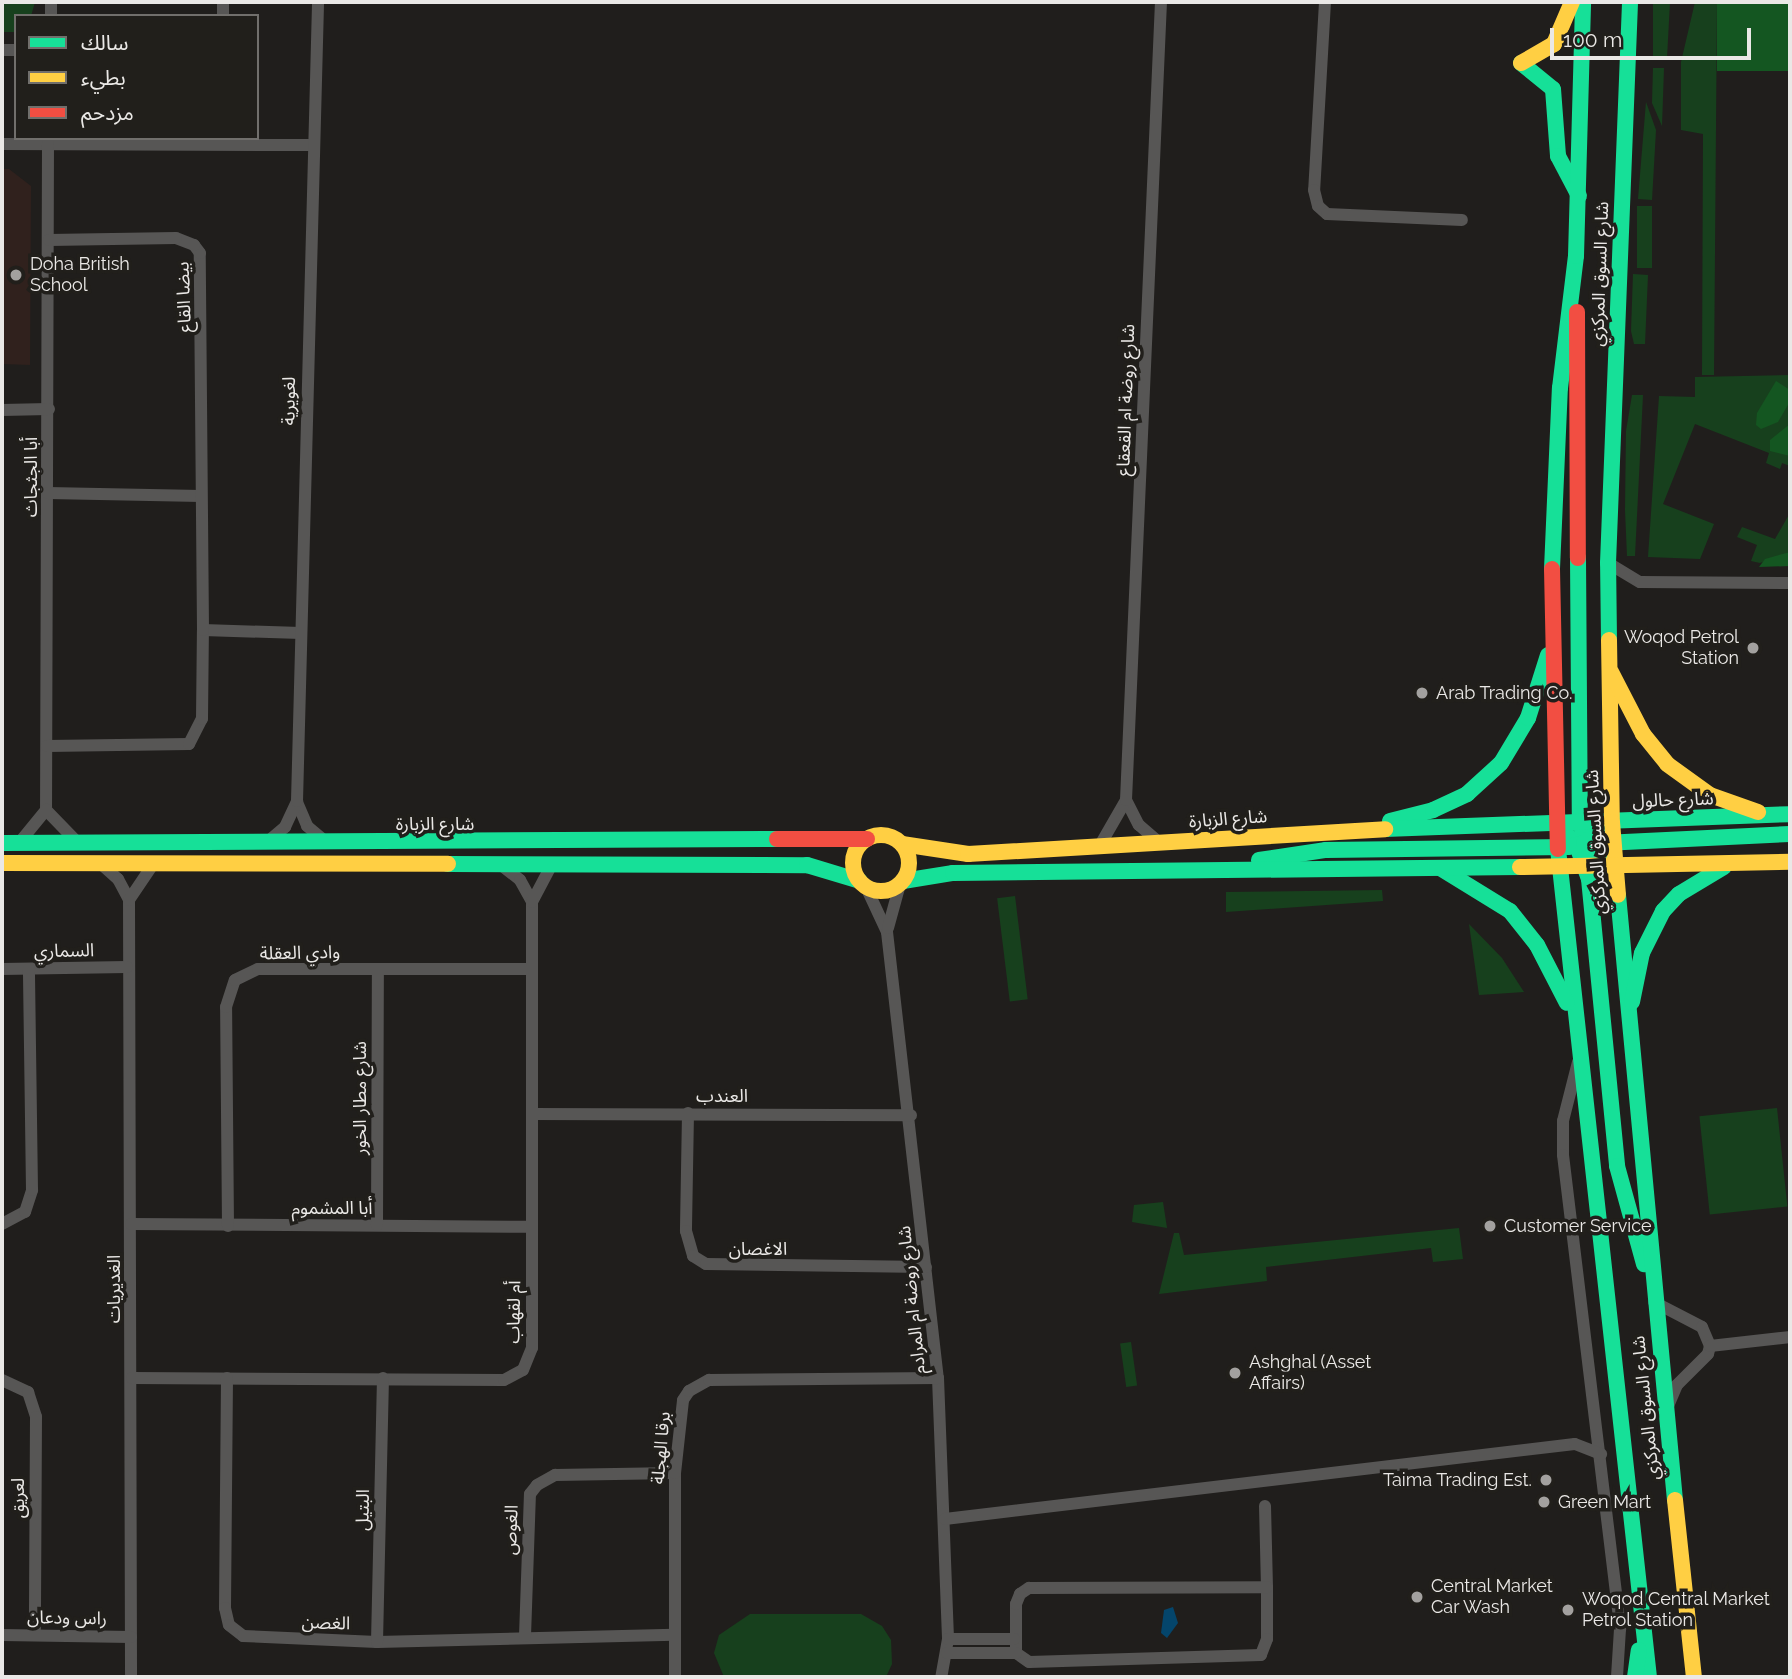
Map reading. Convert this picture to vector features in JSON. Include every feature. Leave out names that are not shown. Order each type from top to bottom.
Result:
[{"type":"main road","points":[[1572,2],[1554,44],[1521,64],[1553,89],[1558,156],[1579,196]]},
{"type":"main road","name":"شارع السوق المركزي","points":[[1584,2],[1576,256],[1558,412],[1552,642],[1557,823],[1572,1013],[1649,1677]]},
{"type":"main road","name":"شارع السوق المركزي","points":[[1629,6],[1608,564],[1612,822],[1653,1296],[1694,1677]]},
{"type":"main road","points":[[1576,256],[1580,822],[1617,1166],[1629,1220],[1653,1296]]},
{"type":"main road","points":[[1350,830],[1433,810],[1483,782],[1516,742],[1552,642]]},
{"type":"main road","points":[[1609,668],[1630,713],[1667,764],[1710,795],[1770,815]]},
{"type":"main road","name":"شارع حالول","points":[[1557,823],[1790,814]]},
{"type":"main road","points":[[1559,867],[1612,822]]},
{"type":"main road","points":[[1557,823],[1582,847],[1615,868]]},
{"type":"main road","name":"شارع الزبارة","points":[[902,844],[944,853],[1099,847],[1350,830],[1557,823]]},
{"type":"main road","points":[[1226,868],[1326,850],[1559,848],[1613,842],[1790,834]]},
{"type":"main road","points":[[863,884],[854,858],[867,839],[882,835],[902,844],[909,858],[901,882]]},
{"type":"main road","name":"شارع الزبارة","points":[[2,843],[867,839]]},
{"type":"main road","points":[[2,863],[807,865],[884,891],[901,882],[932,874],[1434,866],[1615,868],[1790,862]]},
{"type":"main road","points":[[1629,1023],[1642,953],[1663,911],[1698,881],[1733,863]]},
{"type":"main road","points":[[1434,866],[1479,888],[1510,911],[1537,945],[1572,1013]]},
{"type":"main road","points":[[1635,1677],[1642,1616]]},
{"type":"street","name":"لغويرية","points":[[318,2],[312,145],[297,801],[307,826],[328,843]]},
{"type":"street","name":"شارع روضة ام القعقاع","points":[[1099,847],[1126,800],[1161,2]]},
{"type":"street","points":[[1325,2],[1314,190],[1318,206],[1327,214],[1462,220]]},
{"type":"street","points":[[2,144],[312,145]]},
{"type":"street","name":"أبا الجثجاث","points":[[46,810],[48,144]]},
{"type":"street","name":"بيضا القاع","points":[[47,746],[189,744],[202,719],[203,630],[200,253],[187,240],[176,239],[49,240]]},
{"type":"street","points":[[2,410],[49,409]]},
{"type":"street","points":[[48,493],[201,496]]},
{"type":"street","points":[[1608,564],[1640,582],[1790,583]]},
{"type":"street","points":[[203,630],[301,632]]},
{"type":"street","points":[[1126,800],[1139,825],[1160,843]]},
{"type":"street","name":"لغويرية","points":[[266,843],[285,827],[297,801]]},
{"type":"street","points":[[19,843],[46,810],[78,844]]},
{"type":"street","points":[[100,863],[118,879],[129,900],[154,863]]},
{"type":"street","points":[[501,865],[520,880],[532,902]]},
{"type":"street","name":"أم لقهاب","points":[[132,1378],[504,1380],[523,1370],[532,1348],[532,902],[551,866]]},
{"type":"street","name":"شارع روضة ام المرادم","points":[[887,932],[901,882]]},
{"type":"street","name":"شارع روضة ام المرادم","points":[[863,884],[887,932],[911,1115],[938,1378],[945,1519],[946,1662]]},
{"type":"street","name":"الغديريات","points":[[129,900],[127,967],[132,1378],[131,1677]]},
{"type":"street","name":"السماري","points":[[2,969],[127,967]]},
{"type":"street","points":[[2,1224],[25,1212],[32,1190],[29,969]]},
{"type":"street","name":"وادي العقلة","points":[[228,1226],[226,1007],[235,980],[258,969],[532,969]]},
{"type":"street","name":"شارع مطار الخور","points":[[377,1225],[378,970]]},
{"type":"street","name":"شارع السوق المركزي","points":[[1578,1062],[1563,1121],[1563,1155],[1598,1424],[1620,1629],[1616,1677]]},
{"type":"street","name":"الاغصان","points":[[688,1113],[686,1231],[693,1256],[699,1260],[720,1266],[926,1267]]},
{"type":"street","name":"العندب","points":[[532,1114],[911,1115]]},
{"type":"street","name":"أبا المشموم","points":[[131,1224],[532,1227]]},
{"type":"street","points":[[1653,1296],[1702,1327],[1710,1346],[1708,1354],[1677,1385],[1666,1411]]},
{"type":"street","points":[[1710,1346],[1790,1337]]},
{"type":"street","name":"الغصن","points":[[227,1378],[225,1608],[229,1625],[251,1638],[377,1642],[525,1636],[674,1635]]},
{"type":"street","name":"البتيل","points":[[377,1642],[383,1378]]},
{"type":"street","name":"برقا الهجلة","points":[[675,1677],[675,1473],[683,1400],[696,1384],[938,1378]]},
{"type":"street","name":"لعريق","points":[[2,1380],[28,1392],[36,1417],[35,1635]]},
{"type":"street","points":[[1575,1444],[1598,1424]]},
{"type":"street","points":[[945,1519],[1575,1444],[1601,1454]]},
{"type":"street","name":"الغوص","points":[[525,1636],[530,1494],[537,1485],[555,1475],[675,1473]]},
{"type":"street","points":[[946,1662],[1016,1653],[1028,1661],[1254,1658],[1267,1640],[1265,1506]]},
{"type":"street","points":[[1016,1653],[1014,1639],[1017,1598],[1029,1588],[1267,1587]]},
{"type":"street","name":"راس ودعان","points":[[2,1635],[131,1637]]},
{"type":"street","points":[[946,1662],[1014,1639]]},
{"type":"shaded area","name":"Doha British School","points":[[2,169],[9,169],[31,186],[30,365],[2,364]]},
{"type":"green space","points":[[2,2],[35,2],[32,14],[14,14],[14,32],[2,32]]},
{"type":"green space","points":[[1653,2],[1670,2],[1667,58],[1653,57]]},
{"type":"green space","points":[[1695,2],[1717,2],[1714,375],[1702,375],[1703,134],[1681,130],[1681,62]]},
{"type":"green space","points":[[1717,2],[1790,2],[1790,71],[1717,71]]},
{"type":"green space","points":[[1653,68],[1664,68],[1662,126],[1652,103]]},
{"type":"green space","points":[[1646,102],[1656,130],[1652,200],[1638,199]]},
{"type":"green space","points":[[1637,206],[1652,206],[1652,268],[1637,268]]},
{"type":"green space","points":[[1633,274],[1648,275],[1645,344],[1634,344],[1631,331]]},
{"type":"green space","points":[[1790,375],[1790,466],[1782,463],[1780,469],[1766,463],[1769,453],[1695,424],[1663,504],[1714,524],[1700,559],[1648,557],[1659,396],[1695,397],[1695,377]]},
{"type":"green space","points":[[1776,381],[1790,390],[1789,403],[1778,422],[1761,429],[1756,425],[1757,413]]},
{"type":"green space","points":[[1632,395],[1643,395],[1635,556],[1627,556],[1626,431]]},
{"type":"green space","points":[[1790,424],[1790,456],[1770,451],[1770,440]]},
{"type":"green space","points":[[1790,513],[1790,552],[1760,563],[1751,561],[1757,545],[1737,537],[1742,527],[1775,539]]},
{"type":"green space","points":[[1790,552],[1790,566],[1759,567],[1765,559]]},
{"type":"green space","points":[[1382,890],[1383,901],[1226,912],[1226,892]]},
{"type":"green space","points":[[1015,896],[1028,999],[1010,1001],[997,898]]},
{"type":"green space","points":[[1469,924],[1502,958],[1524,992],[1479,995]]},
{"type":"green space","points":[[1777,1108],[1787,1206],[1710,1215],[1699,1116]]},
{"type":"green space","points":[[1163,1202],[1167,1228],[1132,1222],[1134,1205]]},
{"type":"green space","points":[[1459,1228],[1463,1259],[1433,1262],[1431,1248],[1266,1267],[1267,1281],[1159,1294],[1174,1233],[1179,1233],[1184,1255]]},
{"type":"green space","points":[[1131,1342],[1137,1386],[1126,1387],[1120,1344]]},
{"type":"green space","points":[[750,1614],[861,1614],[882,1626],[891,1640],[892,1664],[886,1677],[724,1677],[714,1653],[719,1635]]},
{"type":"water","points":[[1173,1607],[1178,1623],[1167,1638],[1161,1633],[1164,1610]]},
{"type":"traffic: fast","points":[[1552,569],[1560,388],[1576,256],[1583,2]]},
{"type":"traffic: fast","points":[[1609,640],[1608,563],[1630,2]]},
{"type":"traffic: fast","points":[[1521,63],[1553,89],[1558,156],[1579,196]]},
{"type":"traffic: fast","points":[[1578,558],[1580,822],[1587,848],[1615,868]]},
{"type":"traffic: fast","points":[[1390,821],[1433,810],[1467,794],[1501,763],[1528,718],[1548,655]]},
{"type":"traffic: fast","points":[[1385,829],[1790,814]]},
{"type":"traffic: fast","points":[[1259,860],[1326,850],[1568,847],[1584,843],[1612,822]]},
{"type":"traffic: fast","points":[[1557,823],[1577,846],[1589,879],[1617,1166],[1644,1264]]},
{"type":"traffic: fast","points":[[1604,843],[1790,834]]},
{"type":"traffic: fast","points":[[2,843],[777,839]]},
{"type":"traffic: fast","points":[[1558,849],[1649,1677]]},
{"type":"traffic: fast","points":[[448,864],[807,865],[860,881]]},
{"type":"traffic: fast","points":[[903,881],[953,873],[1520,867]]},
{"type":"traffic: fast","points":[[1632,1002],[1642,953],[1663,911],[1679,894],[1724,867]]},
{"type":"traffic: fast","points":[[1440,868],[1510,911],[1537,945],[1567,1003]]},
{"type":"traffic: fast","points":[[1618,895],[1675,1500]]},
{"type":"traffic: fast","points":[[1635,1677],[1639,1650]]},
{"type":"traffic: slow","points":[[1521,63],[1554,44],[1572,2]]},
{"type":"traffic: slow","points":[[1609,640],[1612,822],[1618,895]]},
{"type":"traffic: slow","points":[[1611,672],[1643,734],[1667,764],[1710,795],[1758,812]]},
{"type":"traffic: slow","points":[[902,844],[968,854],[1385,829]]},
{"type":"traffic: slow","points":[[881,835],[901,843],[909,863],[901,883],[881,891],[861,883],[853,863],[861,843],[881,835]]},
{"type":"traffic: slow","points":[[1520,867],[1790,862]]},
{"type":"traffic: slow","points":[[2,863],[448,864]]},
{"type":"traffic: slow","points":[[1675,1500],[1694,1677]]},
{"type":"traffic: jam","points":[[1577,312],[1578,558]]},
{"type":"traffic: jam","points":[[1552,569],[1558,849]]},
{"type":"traffic: jam","points":[[777,839],[867,839]]},
{"type":"place","name":"Doha British School","points":[[16,275]]},
{"type":"place","name":"Woqod Petrol Station","points":[[1753,648]]},
{"type":"place","name":"Arab Trading Co.","points":[[1422,693]]},
{"type":"place","name":"Customer Service","points":[[1490,1226]]},
{"type":"place","name":"Ashghal (Asset Affairs)","points":[[1235,1373]]},
{"type":"place","name":"Taima Trading Est.","points":[[1546,1480]]},
{"type":"place","name":"Green Mart","points":[[1544,1502]]},
{"type":"place","name":"Central Market Car Wash","points":[[1417,1597]]},
{"type":"place","name":"Woqod Central Market Petrol Station","points":[[1568,1610]]}]
